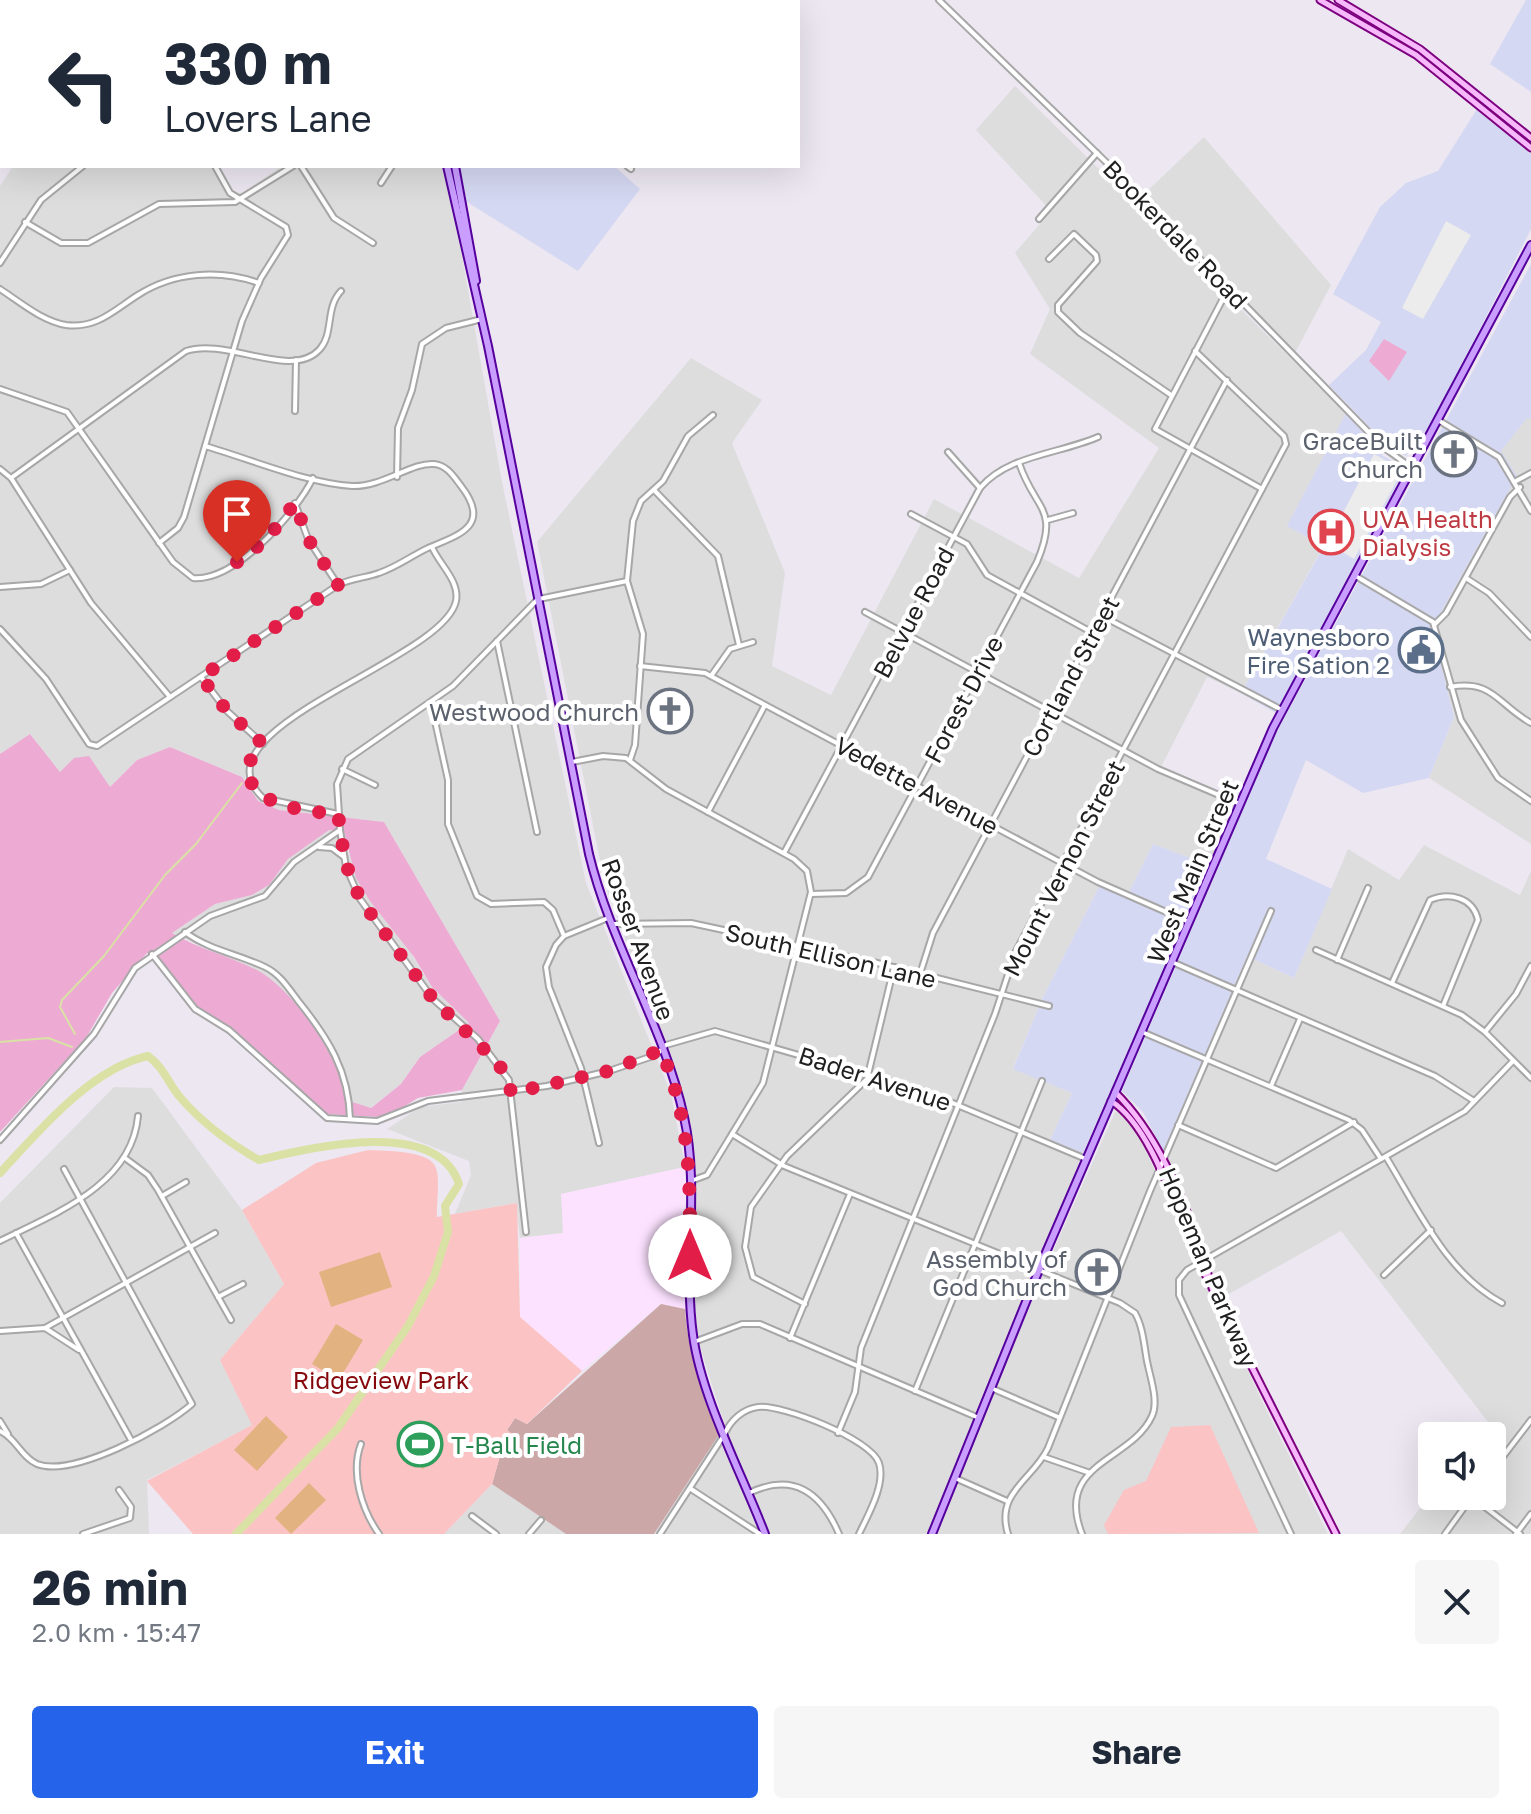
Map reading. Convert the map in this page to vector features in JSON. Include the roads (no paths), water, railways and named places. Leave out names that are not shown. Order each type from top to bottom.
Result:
[{"type":"main road","points":[[1320,0],[1416,55],[1531,148]]},
{"type":"main road","points":[[1338,0],[1420,49],[1531,138]]},
{"type":"main road","name":"Rosser Avenue","points":[[447,168],[482,319],[589,854],[609,922],[661,1050],[685,1122],[694,1342],[763,1534]]},
{"type":"main road","name":"Rosser Avenue","points":[[455,168],[478,301]]},
{"type":"main road","name":"West Main Street","points":[[932,1534],[1086,1159],[1282,710],[1531,245]]},
{"type":"main road","name":"Hopeman Parkway","points":[[1115,1092],[1143,1122],[1163,1161],[1212,1288],[1336,1534]]},
{"type":"main road","points":[[1111,1101],[1138,1128],[1202,1262]]},
{"type":"street","name":"Bookerdale Road","points":[[939,0],[1097,153],[1386,450],[1412,468]]},
{"type":"street","points":[[1039,219],[1097,153]]},
{"type":"street","points":[[0,263],[46,194],[80,168]]},
{"type":"street","points":[[159,543],[182,522],[233,349],[259,283],[288,235],[286,227],[230,193],[216,168]]},
{"type":"street","points":[[25,222],[55,241],[81,245],[102,237],[159,204],[182,201],[220,205],[242,199],[290,168]]},
{"type":"street","points":[[302,168],[334,218],[373,243]]},
{"type":"street","points":[[381,183],[391,168]]},
{"type":"street","points":[[1049,259],[1074,234],[1096,255],[1097,261],[1058,305],[1058,312],[1080,333],[1171,395]]},
{"type":"street","points":[[0,289],[51,320],[80,325],[107,317],[145,290],[181,278],[224,275],[259,283]]},
{"type":"street","points":[[1228,289],[1155,429],[1262,489]]},
{"type":"street","points":[[11,478],[178,354],[203,346],[233,349],[271,360],[296,360],[311,356],[323,345],[331,305],[341,291]]},
{"type":"street","points":[[397,477],[398,428],[412,390],[419,349],[436,332],[482,319]]},
{"type":"street","name":"Mount Vernon Street","points":[[838,1433],[855,1392],[867,1333],[1001,996],[1015,953],[1286,441],[1195,351]]},
{"type":"street","points":[[295,411],[296,360]]},
{"type":"street","name":"Cortland Street","points":[[920,974],[933,933],[1227,380]]},
{"type":"street","points":[[0,389],[63,409],[81,427],[159,543],[183,573],[196,578],[212,577],[266,540],[313,478]]},
{"type":"street","points":[[630,760],[635,745],[642,627],[627,581],[635,513],[641,501],[668,474],[688,436],[713,415]]},
{"type":"street","points":[[1438,420],[1493,451],[1520,487],[1531,511]]},
{"type":"street","name":"Belvue Road","points":[[784,853],[980,488],[991,475],[1019,462],[1075,448],[1098,437]]},
{"type":"street","points":[[0,629],[46,679],[92,746],[97,746],[338,585],[378,574],[465,532],[472,518],[470,500],[451,473],[437,464],[423,465],[397,477],[363,486],[313,478],[205,446]]},
{"type":"street","points":[[948,452],[980,488]]},
{"type":"street","points":[[1019,462],[1028,488],[1048,520],[1073,513]]},
{"type":"street","points":[[0,469],[11,478],[91,603],[170,697]]},
{"type":"street","points":[[1516,481],[1531,473]]},
{"type":"street","points":[[1434,625],[1466,578],[1510,497],[1520,487]]},
{"type":"street","points":[[654,490],[714,550],[726,584],[739,645]]},
{"type":"street","points":[[295,503],[308,539],[338,585]]},
{"type":"street","points":[[911,514],[971,548],[987,575],[1093,633]]},
{"type":"street","name":"Forest Drive","points":[[811,894],[846,893],[865,881],[1019,594],[1045,542],[1048,520]]},
{"type":"street","points":[[338,814],[260,796],[247,768],[252,755],[299,711],[401,655],[447,618],[456,601],[455,590],[432,547]]},
{"type":"street","points":[[0,587],[41,584],[70,570]]},
{"type":"street","points":[[1354,575],[1434,625],[1461,720],[1492,772],[1510,789],[1531,801]]},
{"type":"street","points":[[1466,578],[1489,593],[1531,637]]},
{"type":"street","points":[[526,1232],[509,1080],[497,1062],[433,999],[360,899],[344,857],[336,791],[342,769],[361,747],[453,686],[538,599],[627,581]]},
{"type":"street","points":[[865,612],[1123,750],[1240,804]]},
{"type":"street","points":[[1102,616],[1282,710]]},
{"type":"street","points":[[496,639],[537,832]]},
{"type":"street","points":[[711,676],[724,654],[739,645],[753,642]]},
{"type":"street","name":"Vedette Avenue","points":[[640,666],[696,670],[711,676],[1062,863],[1189,922]]},
{"type":"street","points":[[201,677],[227,711],[263,744]]},
{"type":"street","points":[[1450,687],[1468,683],[1484,687],[1531,723]]},
{"type":"street","points":[[431,703],[448,780],[448,824],[477,896],[487,904],[544,902],[553,910],[564,936],[551,952],[546,973],[584,1077],[599,1143]]},
{"type":"street","points":[[708,812],[765,704]]},
{"type":"street","points":[[570,763],[607,756],[630,760],[661,786],[784,853],[807,871],[811,894],[775,1046],[758,1094],[704,1178],[689,1182]]},
{"type":"street","points":[[342,769],[375,785]]},
{"type":"street","points":[[0,1140],[94,1034],[125,980],[152,954],[217,912],[265,896],[294,862],[340,830]]},
{"type":"street","points":[[316,847],[332,848],[344,857]]},
{"type":"street","points":[[1337,960],[1368,888]]},
{"type":"street","points":[[1392,984],[1430,900],[1439,896],[1459,898],[1470,904],[1478,920],[1443,1006]]},
{"type":"street","points":[[1008,1534],[1007,1501],[1017,1484],[1039,1466],[1044,1457],[1159,1170],[1271,911]]},
{"type":"street","name":"South Ellison Lane","points":[[564,936],[609,922],[679,922],[894,967],[1049,1006]]},
{"type":"street","points":[[185,932],[212,947],[266,967],[282,980],[335,1052],[347,1087],[350,1119]]},
{"type":"street","points":[[1316,950],[1443,1006],[1485,1032],[1531,1078]]},
{"type":"street","name":"Bader Avenue","points":[[152,954],[195,1009],[229,1030],[321,1115],[331,1119],[384,1120],[428,1101],[511,1093],[584,1077],[661,1050],[680,1040],[715,1031],[775,1046],[958,1105],[1086,1159]]},
{"type":"street","points":[[1172,962],[1435,1076],[1475,1102]]},
{"type":"street","points":[[805,1304],[756,1280],[746,1258],[746,1224],[751,1207],[780,1164],[869,1075],[894,967]]},
{"type":"street","points":[[1485,1032],[1516,994],[1530,970]]},
{"type":"street","points":[[1271,1086],[1300,1018]]},
{"type":"street","points":[[1142,1032],[1354,1122],[1383,1158],[1462,1272],[1502,1303]]},
{"type":"street","points":[[1291,1534],[1179,1295],[1182,1276],[1475,1102],[1513,1061]]},
{"type":"street","points":[[915,1391],[1042,1081]]},
{"type":"street","points":[[0,1241],[105,1181],[125,1158],[138,1116]]},
{"type":"street","points":[[1178,1125],[1276,1168],[1354,1122]]},
{"type":"street","points":[[732,1134],[780,1164],[1131,1308],[1140,1327],[1154,1412],[1142,1429],[1091,1474],[1076,1499],[1076,1517],[1082,1534]]},
{"type":"street","points":[[125,1158],[148,1175],[162,1196],[231,1320]]},
{"type":"street","points":[[0,1421],[4,1434],[29,1460],[57,1468],[86,1463],[192,1404],[64,1169]]},
{"type":"street","points":[[162,1196],[186,1182]]},
{"type":"street","points":[[790,1338],[850,1194]]},
{"type":"street","points":[[1384,1275],[1431,1230]]},
{"type":"street","points":[[16,1233],[131,1440]]},
{"type":"street","points":[[0,1331],[45,1328],[215,1233]]},
{"type":"street","points":[[218,1297],[243,1284]]},
{"type":"street","points":[[694,1342],[750,1323],[979,1418]]},
{"type":"street","points":[[45,1328],[81,1351]]},
{"type":"street","points":[[991,1388],[1059,1417]]},
{"type":"street","points":[[660,1534],[739,1415],[761,1406],[795,1414],[868,1447],[880,1467],[879,1486],[859,1534]]},
{"type":"street","points":[[1506,1453],[1531,1420]]},
{"type":"street","points":[[361,1444],[358,1458],[360,1487],[369,1519],[379,1534]]},
{"type":"street","points":[[1044,1457],[1091,1474]]},
{"type":"street","points":[[955,1478],[1007,1501]]},
{"type":"street","points":[[749,1493],[777,1483],[799,1487],[824,1507],[839,1534]]},
{"type":"street","points":[[691,1489],[763,1534]]},
{"type":"street","points":[[83,1534],[130,1518],[131,1507],[119,1490]]},
{"type":"street","points":[[1445,1534],[1463,1510]]},
{"type":"street","points":[[1490,1510],[1518,1533],[1531,1514]]},
{"type":"street","points":[[472,1516],[496,1534]]},
{"type":"street","points":[[529,1534],[541,1520]]},
{"type":"waterway","points":[[75,1034],[60,1007],[62,1000],[104,956],[165,875],[196,844],[242,783]]},
{"type":"waterway","points":[[0,1042],[48,1038],[72,1047]]},
{"type":"waterway","points":[[0,1173],[48,1121],[86,1087],[127,1063],[148,1056],[197,1115],[259,1160],[339,1144],[370,1142],[399,1143],[426,1150],[446,1163],[459,1184],[445,1206],[448,1232],[434,1276],[408,1326],[338,1428],[236,1534]]},
{"type":"place","name":"GraceBuilt Church","points":[[1454,454]]},
{"type":"place","name":"UVA Health Dialysis","points":[[1331,532]]},
{"type":"place","name":"Waynesboro Fire Sation 2","points":[[1421,650]]},
{"type":"place","name":"Westwood Church","points":[[670,711]]},
{"type":"place","name":"Assembly of God Church","points":[[1098,1272]]},
{"type":"place","name":"T-Ball Field","points":[[420,1444]]},
{"type":"park label","name":"Ridgeview Park","points":[[381,1379]]}]
